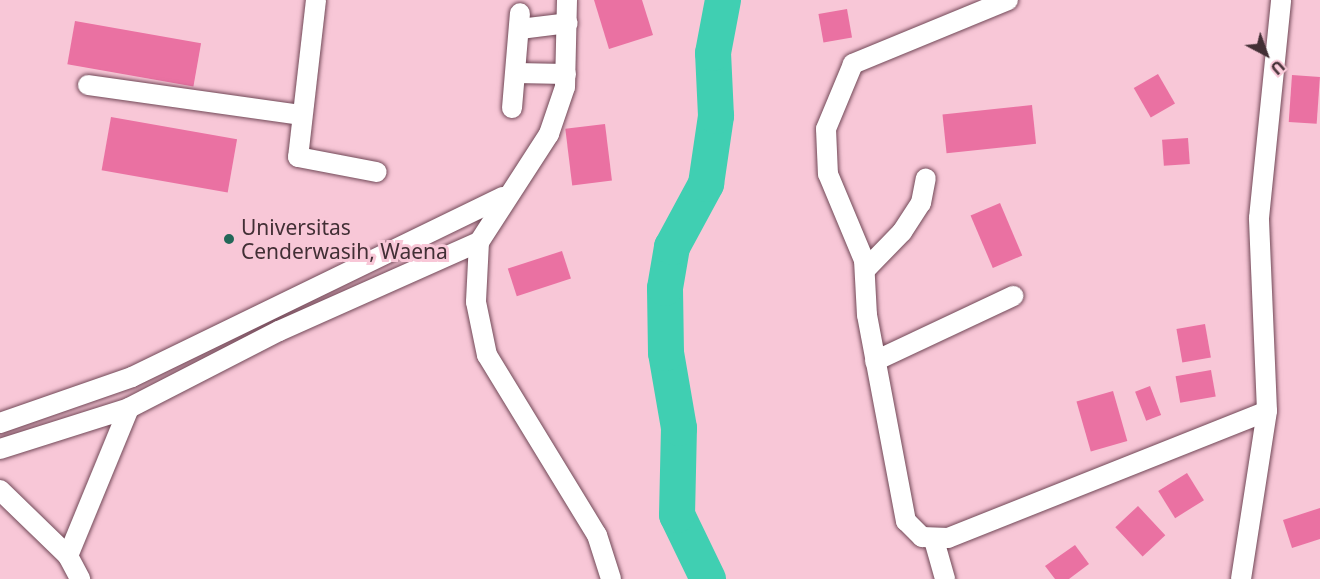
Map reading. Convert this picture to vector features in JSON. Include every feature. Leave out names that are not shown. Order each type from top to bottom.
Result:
[{"type":"street","points":[[316,0],[301,115],[298,157],[377,172]]},
{"type":"street","points":[[567,0],[566,74],[549,134],[503,197],[479,242],[476,302],[487,355],[597,535],[610,579]]},
{"type":"street","points":[[1008,0],[853,64],[823,145],[865,270],[875,361],[906,521],[922,537],[934,540],[1267,411]]},
{"type":"street","points":[[1241,579],[1267,411],[1259,218],[1281,0]]},
{"type":"street","points":[[512,108],[520,21],[568,23]]},
{"type":"street","points":[[516,73],[566,74]]},
{"type":"street","points":[[88,85],[301,115]]},
{"type":"street","points":[[865,270],[902,232],[921,203],[926,178]]},
{"type":"street","points":[[0,423],[132,377],[503,197]]},
{"type":"street","points":[[0,449],[129,408],[279,331],[479,242]]},
{"type":"street","points":[[875,361],[1013,296]]},
{"type":"street","points":[[68,556],[129,408]]},
{"type":"street","points":[[0,490],[68,556],[80,579]]},
{"type":"street","points":[[934,540],[945,579]]},
{"type":"building","points":[[594,0],[642,0],[653,35],[609,49]]},
{"type":"building","points":[[847,9],[852,38],[823,43],[818,14]]},
{"type":"building","points":[[75,21],[201,43],[193,87],[67,64]]},
{"type":"building","points":[[1158,74],[1175,103],[1151,117],[1134,88]]},
{"type":"building","points":[[1292,75],[1320,77],[1317,124],[1289,122]]},
{"type":"building","points":[[1032,105],[1036,144],[947,153],[942,114]]},
{"type":"building","points":[[111,117],[237,139],[228,192],[102,170]]},
{"type":"building","points":[[605,124],[612,181],[572,185],[565,129]]},
{"type":"building","points":[[1188,138],[1190,164],[1164,166],[1162,140]]},
{"type":"building","points":[[1000,203],[1022,255],[993,268],[971,216]]},
{"type":"building","points":[[562,251],[571,279],[517,296],[508,269]]},
{"type":"building","points":[[1205,324],[1211,357],[1182,363],[1176,329]]},
{"type":"building","points":[[1211,370],[1216,397],[1180,403],[1176,376]]},
{"type":"building","points":[[1150,386],[1161,415],[1146,421],[1135,392]]},
{"type":"building","points":[[1113,391],[1127,441],[1091,451],[1076,401]]},
{"type":"building","points":[[1187,473],[1204,500],[1175,518],[1158,491]]},
{"type":"building","points":[[1138,506],[1165,535],[1143,556],[1115,527]]},
{"type":"building","points":[[1320,508],[1320,539],[1292,548],[1283,520]]},
{"type":"building","points":[[1075,545],[1089,564],[1069,579],[1055,579],[1045,566]]},
{"type":"waterway","points":[[708,579],[677,515],[679,428],[666,353],[665,288],[672,247],[706,184],[716,116],[713,53],[723,0]]},
{"type":"place","name":"Universitas Cenderwasih, Waena","points":[[229,239]]}]
